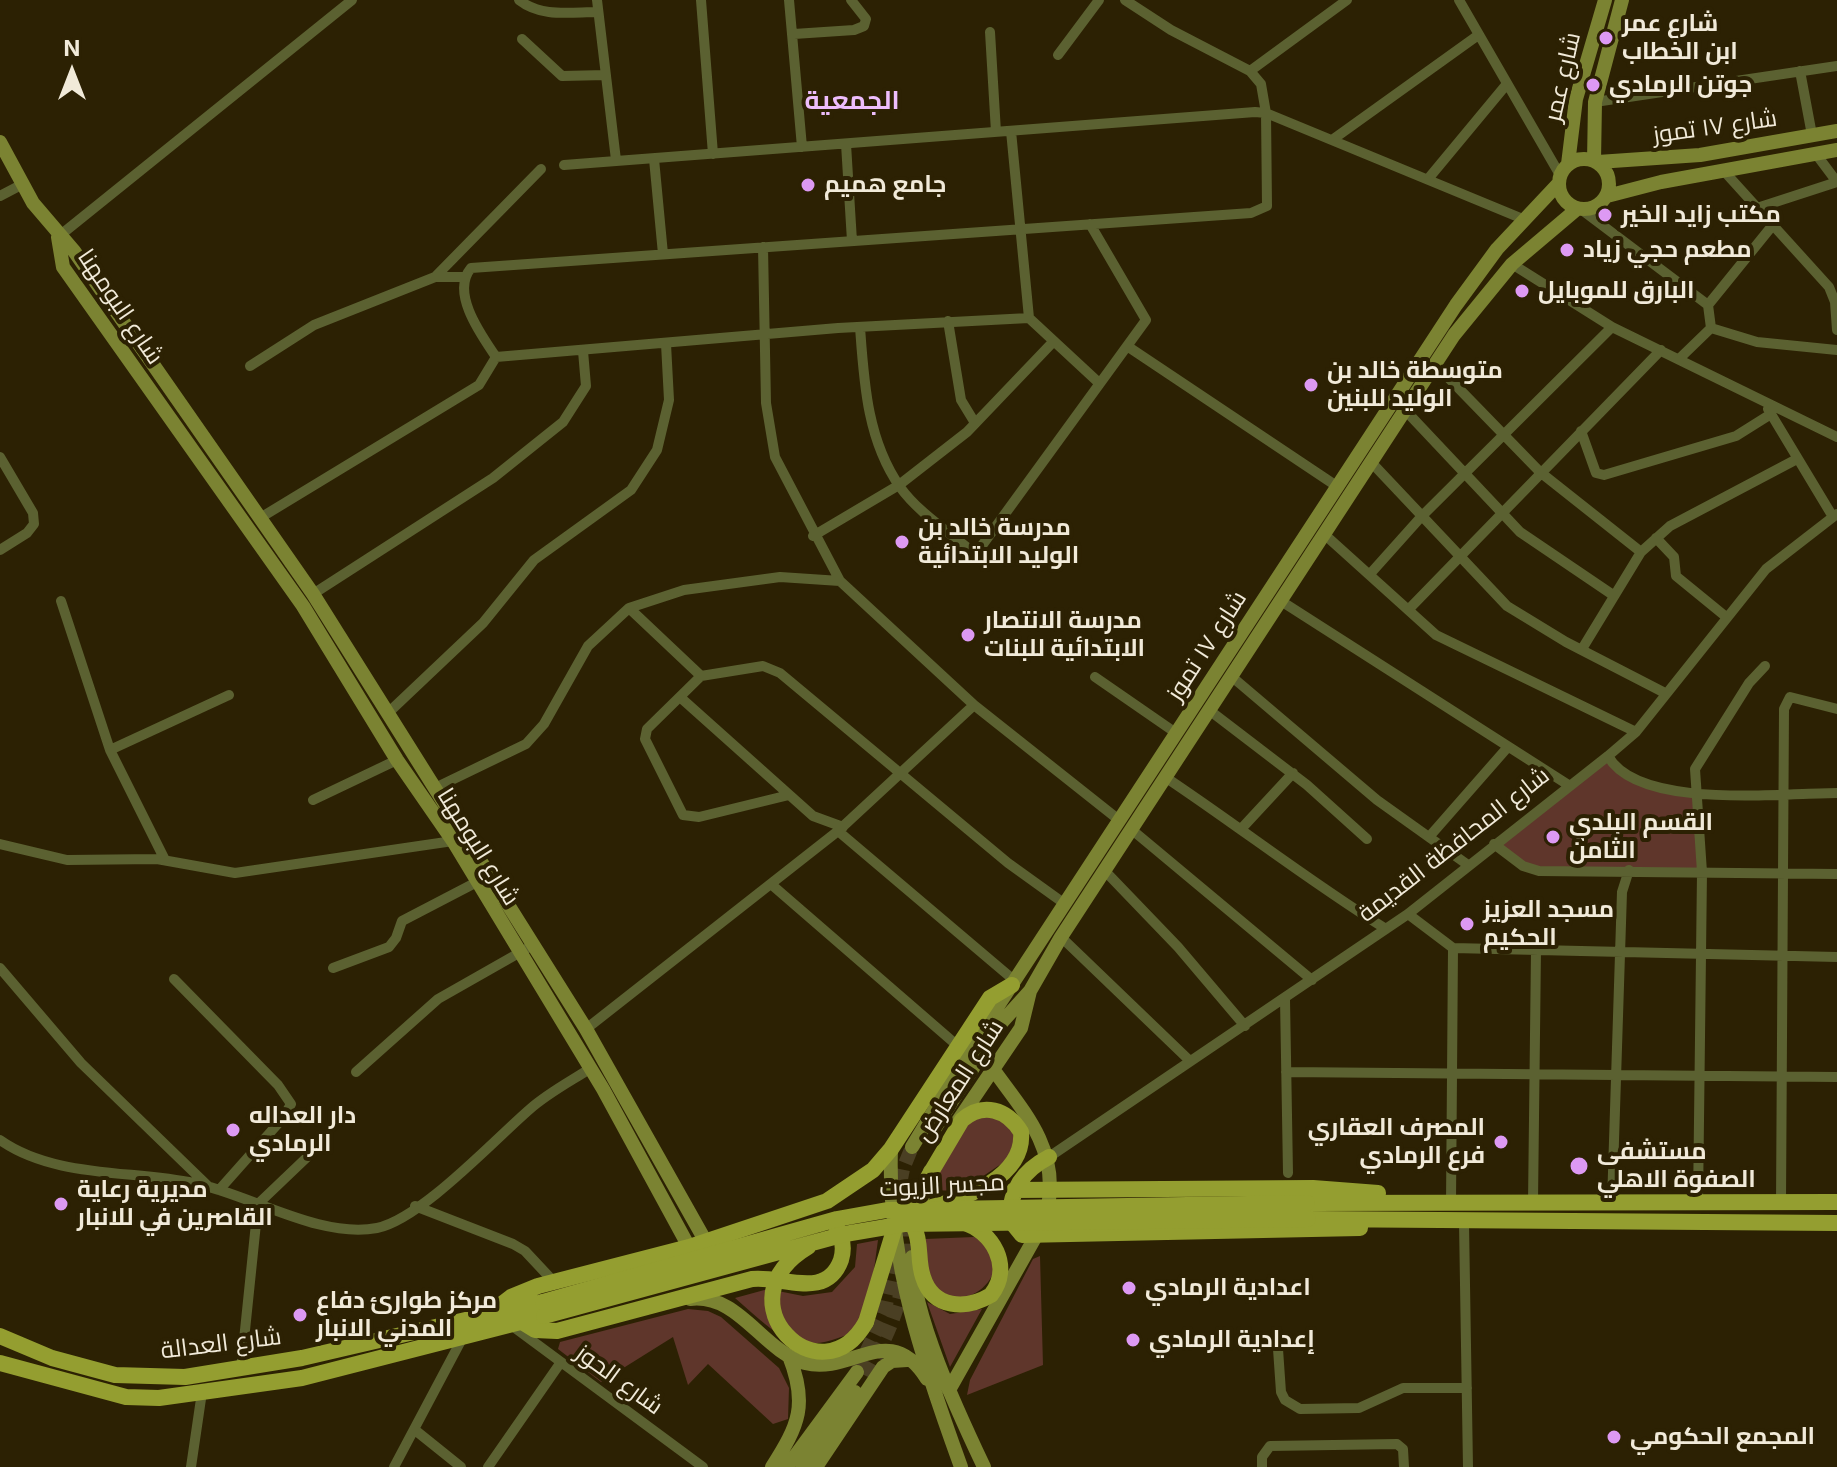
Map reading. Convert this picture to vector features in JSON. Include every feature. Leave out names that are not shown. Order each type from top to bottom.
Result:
[{"type":"main road","name":"شارع عمر","points":[[1563,174],[1576,99],[1605,0]]},
{"type":"main road","name":"شارع عمر","points":[[1596,161],[1595,102],[1622,0]]},
{"type":"main road","name":"شارع ١٧ تموز","points":[[1596,161],[1700,155],[1837,131]]},
{"type":"main road","points":[[0,142],[21,185],[58,237]]},
{"type":"main road","name":"شارع ١٧ تموز","points":[[1607,196],[1723,170],[1837,150]]},
{"type":"main road","points":[[1585,159],[1596,161],[1608,174],[1607,196],[1596,207],[1579,209],[1566,202],[1563,174],[1585,159]]},
{"type":"main road","name":"شارع ١٧ تموز","points":[[1563,174],[1470,284],[1176,733],[1125,824],[1084,887],[1061,937],[1030,991],[1002,1022],[914,1151],[1013,983],[1065,904],[1084,887],[1104,870],[1125,824],[1165,777],[1471,312],[1512,264],[1579,209]]},
{"type":"main road","name":"شارع البومهنا","points":[[58,237],[74,251],[313,594],[586,1029],[706,1242]]},
{"type":"main road","name":"شارع البومهنا","points":[[58,237],[63,267],[303,606],[397,760],[453,841],[475,883],[591,1068],[689,1247]]},
{"type":"main road","points":[[485,1317],[511,1297],[554,1282],[706,1242],[803,1210],[848,1189],[891,1149],[990,998],[1013,983]]},
{"type":"main road","name":"شارع المعارض","points":[[961,1467],[919,1300],[912,1264],[914,1227],[927,1179],[946,1138],[1021,1028],[1030,991]]},
{"type":"main road","points":[[660,1302],[697,1298],[718,1302],[789,1356],[824,1365],[881,1350],[902,1355],[942,1392],[1036,1236],[1046,1215],[1050,1190],[1049,1157],[1037,1130],[993,1069]]},
{"type":"main road","points":[[927,1179],[962,1120],[980,1109],[1001,1112],[1021,1132],[1020,1153],[1004,1171],[977,1190],[930,1207]]},
{"type":"main road","name":"شارع المعارض","points":[[891,1149],[895,1227],[911,1319],[942,1392],[979,1466]]},
{"type":"main road","points":[[1049,1157],[1028,1170],[1014,1190],[1010,1224],[1022,1235],[1338,1231],[1379,1221]]},
{"type":"main road","points":[[1014,1190],[1313,1188],[1371,1192],[1427,1202]]},
{"type":"main road","points":[[662,1198],[677,1191]]},
{"type":"main road","points":[[1307,1211],[1427,1202],[1837,1202]]},
{"type":"main road","name":"مجسر الزيوت","points":[[544,1309],[837,1219],[930,1207],[1307,1211]]},
{"type":"main road","points":[[516,1324],[535,1330],[557,1331],[660,1302],[763,1278],[804,1285],[825,1280],[842,1258],[841,1236],[824,1215],[803,1210]]},
{"type":"main road","points":[[1307,1211],[1379,1221],[1464,1223],[1837,1223]]},
{"type":"main road","name":"مجسر الزيوت","points":[[544,1309],[874,1228],[961,1221],[1307,1211]]},
{"type":"main road","points":[[914,1227],[923,1278],[939,1300],[961,1305],[991,1295],[1000,1273],[995,1248],[977,1228],[961,1221]]},
{"type":"main road","points":[[817,1242],[795,1256],[777,1281],[772,1301],[778,1327],[797,1345],[824,1351],[849,1342],[866,1322],[895,1227]]},
{"type":"main road","name":"شارع العدالة","points":[[0,1336],[52,1358],[115,1375],[185,1377],[241,1369],[485,1317],[544,1309]]},
{"type":"main road","name":"شارع العدالة","points":[[0,1363],[126,1397],[159,1398],[302,1378],[516,1324],[544,1309]]},
{"type":"main road","points":[[772,1467],[792,1436],[800,1410],[798,1383],[789,1356]]},
{"type":"main road","points":[[816,1467],[883,1367],[903,1358],[915,1364]]},
{"type":"main road","points":[[787,1467],[861,1374],[803,1467]]},
{"type":"street","points":[[58,237],[352,0]]},
{"type":"street","points":[[519,0],[529,8],[550,13],[598,6],[616,160]]},
{"type":"street","points":[[701,0],[713,154]]},
{"type":"street","points":[[789,0],[802,147]]},
{"type":"street","points":[[794,34],[854,30],[864,26],[866,19],[851,0]]},
{"type":"street","points":[[1058,55],[1099,0]]},
{"type":"street","points":[[496,357],[468,315],[465,277],[471,268],[1251,213],[1267,206],[1266,113],[1261,84],[1250,71],[1141,4],[1125,0]]},
{"type":"street","points":[[1250,71],[1347,0]]},
{"type":"street","points":[[1459,0],[1506,85],[1563,174]]},
{"type":"street","points":[[990,32],[996,132]]},
{"type":"street","points":[[1332,140],[1477,36]]},
{"type":"street","points":[[522,39],[562,76],[606,75]]},
{"type":"street","points":[[1595,102],[1837,66]]},
{"type":"street","points":[[1800,71],[1812,135]]},
{"type":"street","points":[[1428,179],[1506,85]]},
{"type":"street","points":[[564,165],[1266,113],[1523,219]]},
{"type":"street","points":[[1011,131],[1029,318],[1098,382]]},
{"type":"street","points":[[846,144],[852,241]]},
{"type":"street","points":[[1757,208],[1837,182],[1816,154]]},
{"type":"street","points":[[654,159],[663,254]]},
{"type":"street","points":[[435,277],[541,169]]},
{"type":"street","points":[[1723,170],[1829,287],[1835,302],[1837,330]]},
{"type":"street","points":[[0,196],[21,185]]},
{"type":"street","points":[[1579,209],[1708,305],[1711,328]]},
{"type":"street","points":[[860,327],[864,393],[870,421],[899,485],[947,531],[969,549],[978,551],[1146,320],[1090,224]]},
{"type":"street","points":[[1708,305],[1772,226]]},
{"type":"street","points":[[763,247],[766,403],[775,457],[813,536],[840,581],[974,705],[1125,824],[1312,980]]},
{"type":"street","points":[[1512,264],[1612,327],[1837,437]]},
{"type":"street","points":[[250,366],[314,325],[435,277],[465,277]]},
{"type":"street","points":[[496,357],[860,327],[1029,318]]},
{"type":"street","points":[[948,321],[961,400],[975,423]]},
{"type":"street","points":[[1370,574],[1421,517],[1612,327]]},
{"type":"street","points":[[1711,328],[1757,342],[1837,350]]},
{"type":"street","points":[[1679,359],[1711,328]]},
{"type":"street","points":[[813,536],[899,485],[975,423],[1053,342]]},
{"type":"street","points":[[388,713],[483,623],[534,560],[631,490],[657,450],[669,400],[666,344]]},
{"type":"street","points":[[1127,346],[1338,487]]},
{"type":"street","points":[[1409,609],[1661,350]]},
{"type":"street","points":[[313,594],[493,478],[563,422],[586,386],[583,351]]},
{"type":"street","points":[[260,518],[479,385],[496,357]]},
{"type":"street","points":[[1435,364],[1540,472],[1641,552]]},
{"type":"street","points":[[1764,401],[1797,459],[1835,515]]},
{"type":"street","points":[[1405,410],[1500,513],[1531,540],[1613,595]]},
{"type":"street","points":[[1581,431],[1596,473],[1604,475],[1736,436],[1771,414]]},
{"type":"street","points":[[0,457],[33,513],[34,524],[27,533],[0,550]]},
{"type":"street","points":[[1582,649],[1641,552],[1656,538],[1670,526],[1797,459]]},
{"type":"street","points":[[1371,462],[1457,557],[1507,606],[1665,693]]},
{"type":"street","name":"شارع المحافظة القديمة","points":[[1049,1157],[1408,914],[1608,756],[1636,732],[1725,616],[1766,569],[1835,515]]},
{"type":"street","points":[[1324,534],[1436,635],[1636,732]]},
{"type":"street","points":[[1656,538],[1674,557],[1676,576],[1725,616]]},
{"type":"street","points":[[435,788],[526,744],[544,724],[588,646],[629,608],[684,590],[780,577],[840,581]]},
{"type":"street","points":[[61,601],[110,750],[165,860]]},
{"type":"street","points":[[1281,601],[1570,786]]},
{"type":"street","points":[[629,608],[701,676]]},
{"type":"street","points":[[789,795],[699,817],[683,815],[645,739],[647,729],[701,676],[763,666],[780,673],[1008,863],[1065,904]]},
{"type":"street","points":[[1698,1203],[1702,872],[1697,763],[1749,683],[1765,666]]},
{"type":"street","points":[[1231,676],[1377,800],[1468,865]]},
{"type":"street","points":[[1095,677],[1176,733]]},
{"type":"street","points":[[110,750],[229,695]]},
{"type":"street","points":[[1781,1203],[1782,793],[1786,701],[1790,697],[1798,698],[1837,709]]},
{"type":"street","points":[[681,698],[813,816],[840,829],[1013,983]]},
{"type":"street","points":[[586,1029],[840,829],[974,705]]},
{"type":"street","points":[[1209,710],[1293,773],[1367,839]]},
{"type":"street","points":[[1429,837],[1507,748]]},
{"type":"street","points":[[1608,756],[1615,768],[1637,782],[1696,793],[1837,793]]},
{"type":"street","points":[[313,800],[397,760]]},
{"type":"street","points":[[1242,828],[1293,773]]},
{"type":"street","points":[[1165,777],[1242,828],[1317,887],[1386,929]]},
{"type":"street","points":[[0,844],[67,860],[165,860],[235,873],[453,841]]},
{"type":"street","points":[[1494,844],[1523,866],[1539,871],[1837,874]]},
{"type":"street","points":[[1104,870],[1178,947],[1245,1026]]},
{"type":"street","points":[[1612,1203],[1622,892],[1629,870]]},
{"type":"street","points":[[333,968],[389,947],[402,921],[475,883]]},
{"type":"street","points":[[772,885],[959,1047]]},
{"type":"street","points":[[1408,914],[1453,948],[1837,957]]},
{"type":"street","points":[[1061,937],[1189,1060]]},
{"type":"street","points":[[356,1072],[438,999],[533,945]]},
{"type":"street","points":[[1451,1203],[1453,948]]},
{"type":"street","points":[[1533,1202],[1536,950]]},
{"type":"street","points":[[0,968],[81,1063],[214,1188]]},
{"type":"street","points":[[174,979],[278,1085],[291,1104],[214,1188]]},
{"type":"street","points":[[1285,999],[1288,1173]]},
{"type":"street","points":[[0,1140],[37,1161],[214,1188],[337,1227],[376,1228],[448,1183],[533,1106],[591,1068]]},
{"type":"street","points":[[1286,1072],[1837,1077]]},
{"type":"street","points":[[241,1369],[258,1204],[324,1141]]},
{"type":"street","points":[[415,1206],[513,1244],[525,1251],[554,1282]]},
{"type":"street","points":[[1464,1223],[1468,1467]]},
{"type":"street","name":"شارع الحوز","points":[[516,1324],[561,1362],[703,1467]]},
{"type":"street","points":[[394,1467],[463,1337]]},
{"type":"street","points":[[1278,1349],[1281,1392],[1285,1400],[1300,1409],[1359,1408],[1403,1388],[1467,1388]]},
{"type":"street","points":[[488,1467],[561,1362]]},
{"type":"street","points":[[191,1467],[202,1392]]},
{"type":"street","points":[[415,1430],[461,1467]]},
{"type":"street","points":[[1262,1467],[1262,1457],[1270,1446],[1397,1444],[1403,1449],[1404,1467]]},
{"type":"shaded area","points":[[1606,758],[1637,782],[1693,793],[1702,872],[1531,869],[1494,844]]},
{"type":"shaded area","points":[[993,1116],[1010,1126],[1015,1140],[1007,1160],[961,1191],[929,1190],[965,1128],[973,1119]]},
{"type":"shaded area","points":[[974,1237],[990,1249],[995,1263],[992,1277],[969,1296],[955,1298],[941,1292],[928,1273],[925,1239]]},
{"type":"shaded area","points":[[878,1240],[870,1299],[858,1330],[837,1339],[819,1343],[790,1340],[765,1324],[735,1298],[768,1289],[803,1296],[832,1292],[855,1267],[857,1244]]},
{"type":"shaded area","points":[[1040,1256],[1043,1365],[967,1395],[970,1380],[1033,1259]]},
{"type":"shaded area","points":[[927,1302],[950,1314],[982,1309],[950,1367]]},
{"type":"shaded area","points":[[688,1309],[708,1311],[721,1317],[779,1368],[789,1388],[788,1419],[773,1424],[708,1364],[688,1385],[673,1337],[601,1382],[558,1349],[560,1342]]},
{"type":"tunnel","points":[[896,1204],[903,1169],[912,1147]]},
{"type":"tunnel","points":[[866,1376],[887,1333],[899,1298],[903,1280],[905,1213]]},
{"type":"tunnel","points":[[857,1372],[884,1314],[897,1253]]},
{"type":"place","name":"شارع عمر ابن الخطاب","points":[[1606,38]]},
{"type":"place","name":"جوتن الرمادي","points":[[1593,85]]},
{"type":"place","name":"جامع هميم","points":[[808,185]]},
{"type":"place","name":"مكتب زايد الخير","points":[[1605,215]]},
{"type":"place","name":"مطعم حجي زياد","points":[[1567,250]]},
{"type":"place","name":"البارق للموبايل","points":[[1522,291]]},
{"type":"place","name":"متوسطة خالد بن الوليد للبنين","points":[[1311,385]]},
{"type":"place","name":"مدرسة خالد بن الوليد الابتدائية","points":[[902,542]]},
{"type":"place","name":"مدرسة الانتصار الابتدائية للبنات","points":[[968,635]]},
{"type":"place","name":"القسم البلدي الثامن","points":[[1553,837]]},
{"type":"place","name":"مسجد العزيز الحكيم","points":[[1467,924]]},
{"type":"place","name":"دار العداله الرمادي","points":[[233,1130]]},
{"type":"place","name":"المصرف العقاري فرع الرمادي","points":[[1501,1142]]},
{"type":"place","name":"مستشفى الصفوة الاهلي","points":[[1579,1166]]},
{"type":"place","name":"مديرية رعاية القاصرين في للانبار","points":[[61,1204]]},
{"type":"place","name":"اعدادية الرمادي","points":[[1129,1288]]},
{"type":"place","name":"مركز طوارئ دفاع المدني الانبار","points":[[300,1315]]},
{"type":"place","name":"إعدادية الرمادي","points":[[1133,1340]]},
{"type":"place","name":"المجمع الحكومي","points":[[1614,1437]]},
{"type":"district","name":"الجمعية","points":[[852,101]]}]
